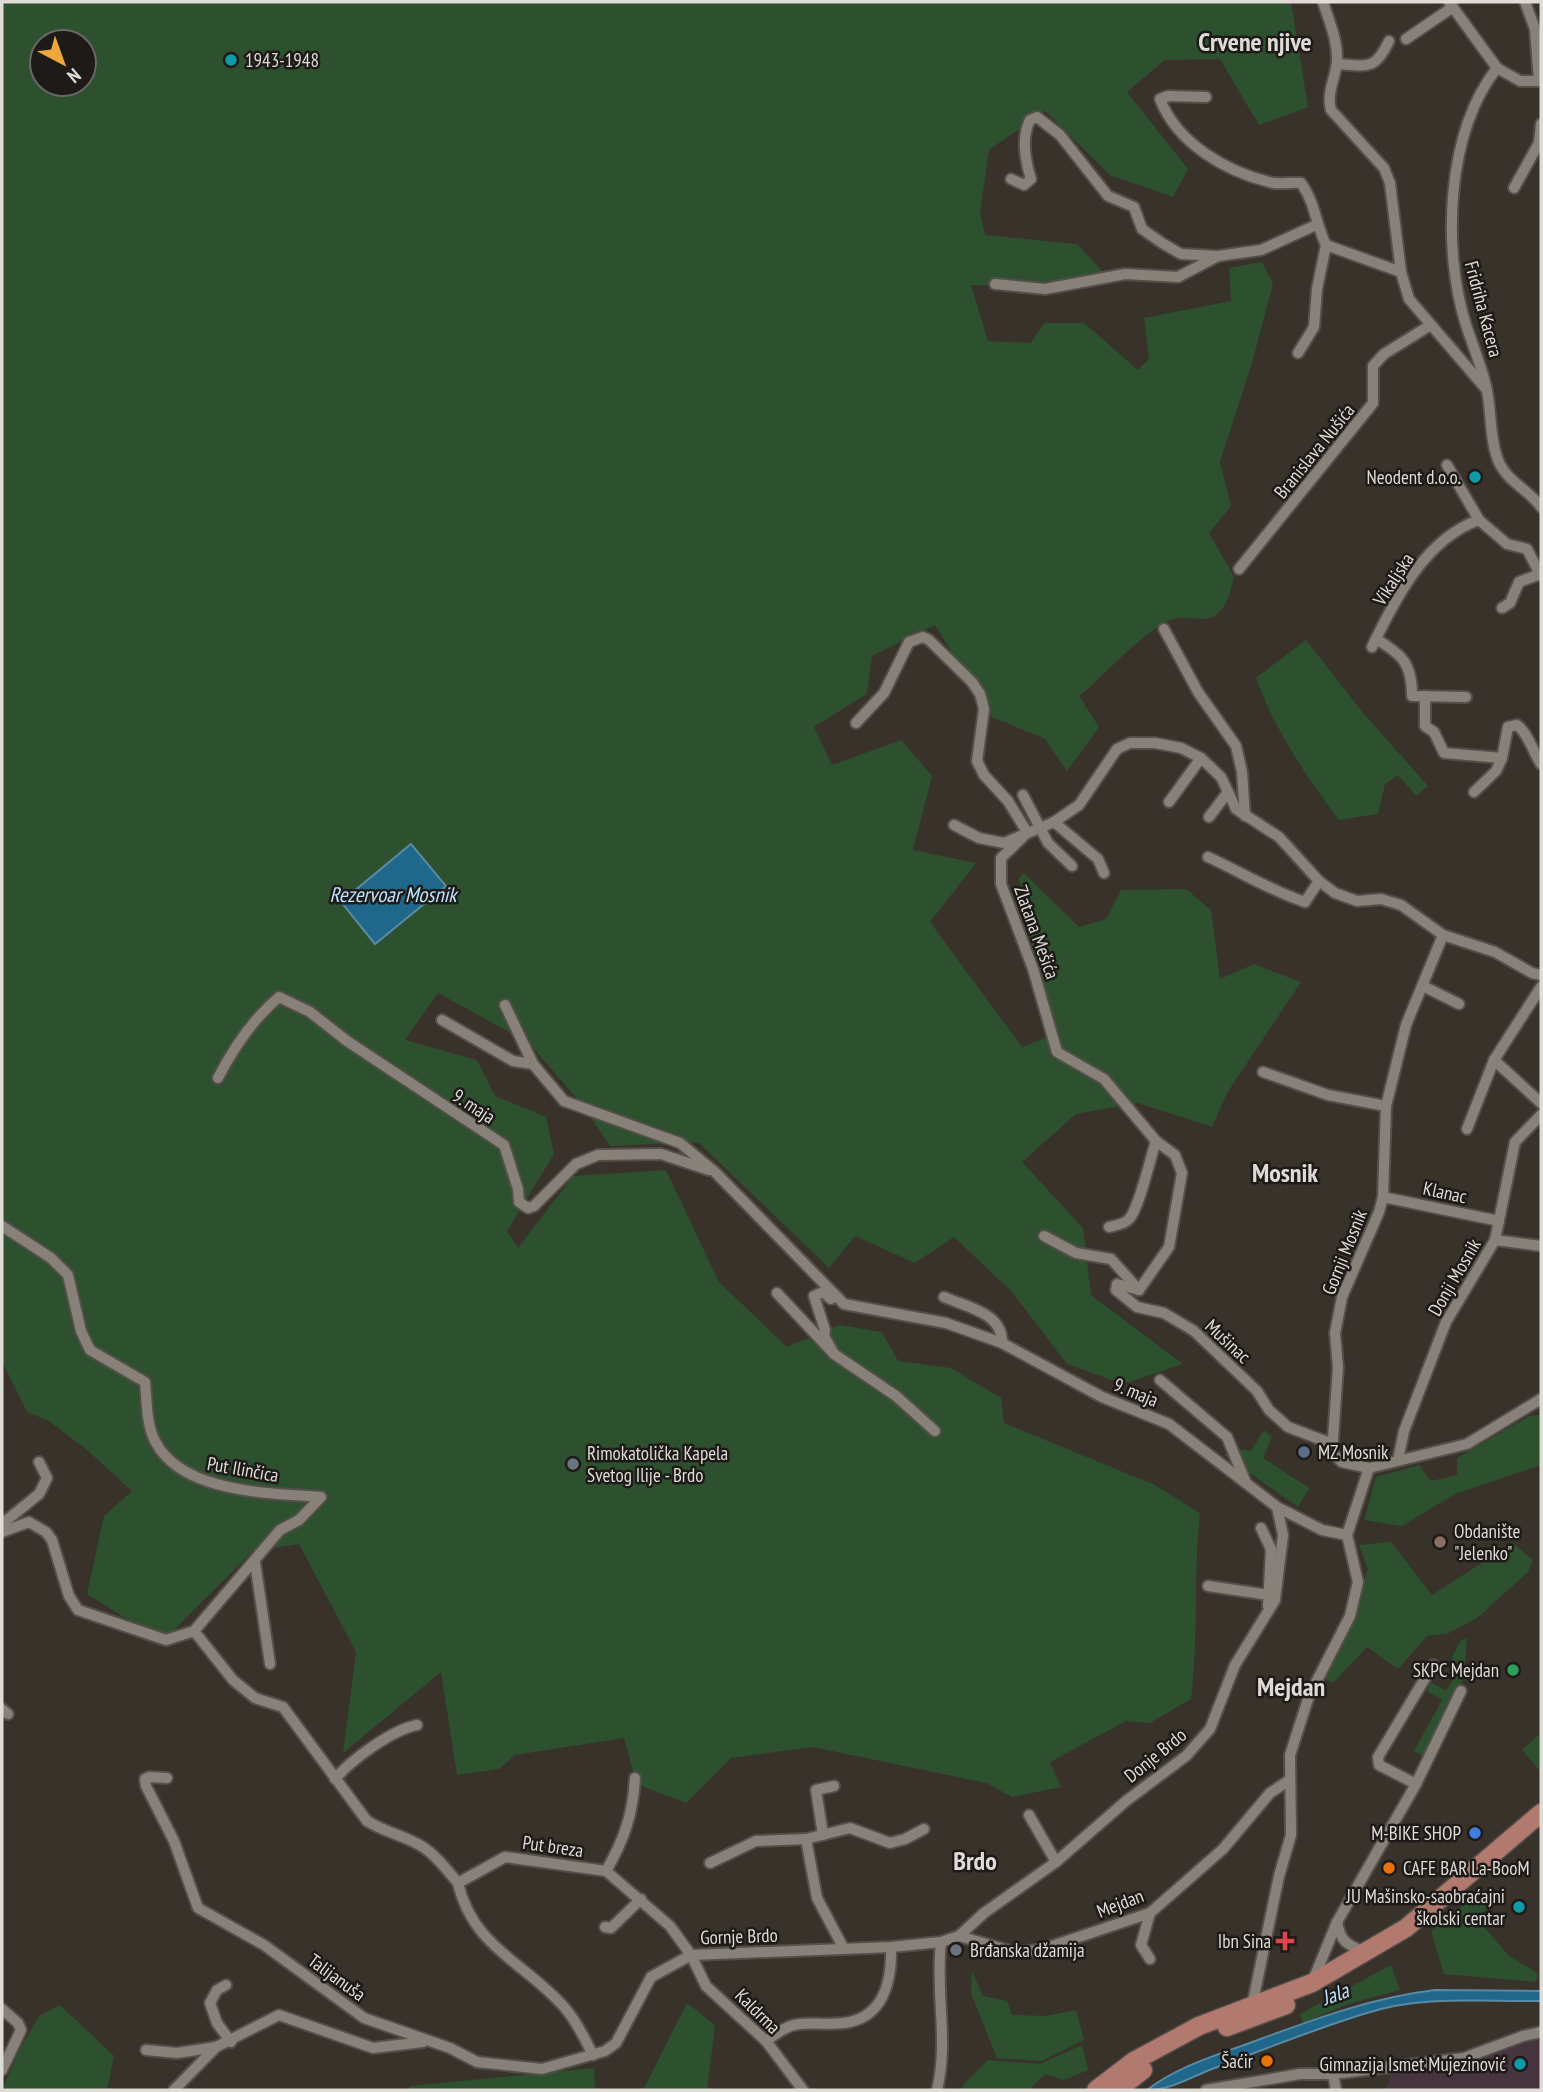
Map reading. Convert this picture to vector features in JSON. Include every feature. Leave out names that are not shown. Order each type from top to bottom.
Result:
[{"type":"main road","points":[[1096,2090],[1134,2061],[1188,2032],[1252,2006],[1312,1988],[1406,1928],[1541,1813]]},
{"type":"main road","points":[[1117,2090],[1141,2071],[1206,2035],[1312,1988],[1411,1937],[1541,1829]]},
{"type":"street","points":[[1323,2],[1336,46],[1337,64],[1329,103],[1331,110],[1387,176],[1394,195],[1401,272],[1409,299],[1429,326],[1488,391]]},
{"type":"street","points":[[1406,39],[1451,4],[1497,68],[1520,81],[1540,81],[1535,29],[1525,2]]},
{"type":"street","points":[[1337,64],[1370,66],[1380,60],[1389,41]]},
{"type":"street","name":"Fridriha Kacera","points":[[1497,68],[1480,92],[1457,157],[1451,248],[1466,325],[1488,391],[1498,462],[1511,480],[1540,501]]},
{"type":"street","points":[[1206,97],[1168,96],[1160,99],[1188,142],[1239,172],[1271,183],[1301,183],[1312,201],[1316,225],[1326,245],[1317,289],[1314,327],[1298,353]]},
{"type":"street","points":[[1011,179],[1024,185],[1031,179],[1024,154],[1026,127],[1030,120],[1037,117],[1060,135],[1108,196],[1134,207],[1146,232],[1181,254],[1218,256],[1261,250],[1316,225]]},
{"type":"street","points":[[1514,188],[1539,142],[1541,124]]},
{"type":"street","points":[[1326,245],[1401,272]]},
{"type":"street","points":[[995,284],[1045,289],[1125,274],[1178,276],[1218,256]]},
{"type":"street","name":"Branislava Nušića","points":[[1240,569],[1373,403],[1373,366],[1384,354],[1429,326]]},
{"type":"street","points":[[1447,465],[1479,520],[1507,544],[1527,549],[1541,575],[1519,582],[1510,603],[1502,608]]},
{"type":"street","name":"Vikaljska","points":[[1479,520],[1462,526],[1420,563],[1374,643],[1398,652],[1412,674],[1412,696],[1425,696],[1424,726],[1434,732],[1444,753],[1502,758]]},
{"type":"street","points":[[1164,629],[1198,692],[1236,746],[1242,772],[1245,816]]},
{"type":"street","points":[[856,723],[884,693],[909,642],[923,637],[929,640],[972,682],[979,694],[984,709],[977,761],[984,775],[1007,801],[1027,832]]},
{"type":"street","points":[[1425,696],[1466,696]]},
{"type":"street","points":[[1474,792],[1496,771],[1502,758],[1508,727],[1517,725],[1524,730],[1527,743],[1541,764]]},
{"type":"street","name":"Zlatana Mešića","points":[[954,825],[979,838],[1004,843],[1040,825],[1054,822],[1079,805],[1117,749],[1124,745],[1156,743],[1181,748],[1200,758],[1221,777],[1232,803],[1245,816],[1279,837],[1319,881],[1335,893],[1357,901],[1381,899],[1401,905],[1443,935],[1495,952],[1532,973],[1541,975]]},
{"type":"street","points":[[1169,802],[1200,758]]},
{"type":"street","points":[[1209,817],[1228,792]]},
{"type":"street","points":[[1023,795],[1048,843],[1072,866]]},
{"type":"street","points":[[1054,822],[1098,859],[1104,873]]},
{"type":"street","name":"Zlatana Mešića","points":[[1027,832],[1001,858],[1001,884],[1037,981],[1058,1052],[1104,1079],[1157,1141]]},
{"type":"street","points":[[1208,857],[1253,877],[1274,892],[1305,902],[1319,881]]},
{"type":"street","name":"Gornji Mosnik","points":[[1331,1443],[1338,1367],[1335,1333],[1342,1297],[1383,1197],[1386,1106],[1406,1025],[1443,935]]},
{"type":"street","points":[[1423,986],[1459,1004]]},
{"type":"street","points":[[1467,1129],[1494,1060],[1541,986]]},
{"type":"street","name":"9. maja","points":[[218,1078],[228,1059],[266,1007],[279,997],[310,1012],[347,1041],[504,1145],[518,1189],[519,1202],[528,1208],[534,1206],[576,1164],[598,1155],[661,1154],[715,1172]]},
{"type":"street","name":"9. maja","points":[[505,1004],[533,1064],[564,1101],[573,1107],[680,1143],[715,1172],[844,1304]]},
{"type":"street","points":[[442,1020],[513,1061],[533,1064]]},
{"type":"street","points":[[1494,1060],[1541,1103]]},
{"type":"street","points":[[1263,1072],[1328,1095],[1386,1106]]},
{"type":"street","name":"Donji Mosnik","points":[[1398,1460],[1404,1431],[1446,1322],[1495,1240],[1515,1142],[1541,1115]]},
{"type":"street","points":[[1044,1236],[1076,1253],[1111,1259],[1139,1290],[1169,1247],[1182,1173],[1175,1155],[1157,1141],[1145,1170],[1135,1211],[1127,1222],[1109,1227]]},
{"type":"street","name":"Klanac","points":[[1383,1197],[1499,1221]]},
{"type":"street","name":"Put Ilinčica","points":[[2,1226],[51,1258],[68,1275],[81,1331],[90,1350],[145,1382],[153,1438],[168,1462],[192,1477],[260,1492],[321,1497],[299,1520],[280,1530],[194,1631]]},
{"type":"street","points":[[1495,1240],[1541,1246]]},
{"type":"street","name":"Mušinac","points":[[1139,1290],[1117,1284],[1115,1290],[1137,1307],[1164,1313],[1194,1331],[1257,1391],[1269,1410],[1288,1427],[1331,1443]]},
{"type":"street","name":"9. maja","points":[[834,1354],[824,1336],[825,1330],[814,1296],[823,1292],[844,1304],[946,1323],[1002,1343],[1102,1397],[1169,1424],[1277,1507],[1322,1530],[1348,1535]]},
{"type":"street","points":[[776,1293],[834,1354],[896,1396],[935,1431]]},
{"type":"street","points":[[944,1297],[995,1320],[1002,1331],[1002,1343]]},
{"type":"street","name":"9. maja","points":[[1160,1380],[1227,1437],[1247,1485]]},
{"type":"street","points":[[1331,1443],[1336,1459],[1369,1468],[1440,1453],[1467,1444],[1541,1399]]},
{"type":"street","points":[[2,1524],[38,1494],[47,1478],[39,1462]]},
{"type":"street","points":[[1252,2006],[1279,1876],[1292,1835],[1288,1781],[1290,1755],[1306,1705],[1350,1616],[1358,1582],[1348,1535],[1369,1468]]},
{"type":"street","name":"Donje Brdo","points":[[941,1942],[959,1936],[984,1913],[1056,1863],[1126,1801],[1186,1756],[1210,1730],[1235,1665],[1275,1600],[1279,1585],[1283,1535],[1277,1507]]},
{"type":"street","points":[[2,1532],[29,1522],[46,1532],[57,1549],[69,1596],[78,1610],[88,1616],[138,1628],[166,1640],[194,1631],[233,1680],[255,1698],[283,1707],[367,1821],[385,1832],[420,1844],[436,1856],[458,1883],[463,1904],[487,1941],[566,2010],[593,2055]]},
{"type":"street","name":"Donje Brdo","points":[[1261,1528],[1271,1549],[1266,1616]]},
{"type":"street","points":[[255,1562],[270,1664]]},
{"type":"street","points":[[1208,1586],[1269,1595]]},
{"type":"street","points":[[1416,1784],[1379,1765],[1378,1757],[1433,1665]]},
{"type":"street","points":[[1312,1988],[1337,1922],[1416,1784],[1461,1691]]},
{"type":"street","points":[[335,1779],[345,1768],[401,1728],[417,1725]]},
{"type":"street","name":"Talijanuša","points":[[167,1778],[149,1777],[145,1779],[146,1786],[174,1842],[198,1908],[264,1945],[364,2018],[450,2048],[477,2062],[505,2066]]},
{"type":"street","name":"Put breza","points":[[606,1871],[626,1832],[633,1810],[635,1778]]},
{"type":"street","name":"Mejdan","points":[[959,1936],[1014,1952],[1040,1950],[1150,1913],[1223,1849],[1270,1793],[1288,1781]]},
{"type":"street","points":[[823,1835],[816,1790],[834,1786]]},
{"type":"street","points":[[1029,1815],[1056,1863]]},
{"type":"street","points":[[710,1863],[756,1841],[806,1839],[850,1828],[890,1843],[905,1839],[923,1829]]},
{"type":"street","points":[[806,1839],[817,1898],[844,1949]]},
{"type":"street","name":"Put breza","points":[[458,1883],[505,1857],[606,1871],[670,1926],[691,1955]]},
{"type":"street","points":[[606,1927],[611,1928],[641,1899]]},
{"type":"street","points":[[1150,1913],[1141,1945],[1150,1959]]},
{"type":"street","points":[[1337,1922],[1339,1937],[1345,1944],[1365,1952]]},
{"type":"street","points":[[937,2090],[945,2037],[937,1978],[941,1942]]},
{"type":"street","name":"Gornje Brdo","points":[[505,2066],[542,2069],[593,2055],[616,2043],[652,1977],[691,1955],[891,1948],[941,1942]]},
{"type":"street","points":[[766,2041],[792,2025],[846,2023],[868,2014],[885,1994],[891,1975],[891,1948]]},
{"type":"street","name":"Kaldrma","points":[[691,1955],[706,1986],[766,2041],[803,2090]]},
{"type":"street","points":[[226,1984],[217,1990],[210,2003],[217,2023],[231,2042]]},
{"type":"street","points":[[2,2009],[18,2023],[20,2030],[2,2070]]},
{"type":"street","points":[[146,2050],[177,2053],[216,2048],[279,2015],[373,2048],[425,2041]]},
{"type":"street","points":[[1206,2090],[1300,2074],[1333,2074],[1464,2058],[1541,2032]]},
{"type":"street","points":[[174,2090],[216,2048]]},
{"type":"street","points":[[1333,2074],[1336,2090]]},
{"type":"shaded area","points":[[1523,2040],[1541,2040],[1541,2090],[1386,2089],[1392,2071]]},
{"type":"green space","points":[[2,2],[1291,2],[1308,107],[1259,125],[1220,59],[1165,60],[1127,92],[1188,169],[1173,197],[1110,175],[1045,111],[989,150],[980,213],[985,235],[1077,244],[1105,274],[1039,288],[971,285],[988,341],[1031,343],[1044,323],[1084,323],[1138,370],[1149,359],[1144,318],[1231,301],[1229,268],[1262,262],[1273,284],[1252,363],[1220,462],[1231,506],[1209,533],[1234,577],[1224,606],[1210,618],[1177,618],[1153,630],[1079,696],[1099,727],[1067,771],[1045,739],[992,717],[935,625],[872,656],[867,694],[814,727],[832,765],[901,740],[932,776],[913,850],[976,863],[930,922],[1022,1047],[1050,1036],[1019,878],[1024,873],[1079,927],[1106,919],[1121,890],[1186,889],[1211,910],[1220,979],[1254,964],[1301,982],[1227,1093],[1212,1127],[1138,1103],[1076,1114],[1022,1162],[1083,1228],[1091,1295],[1183,1364],[1123,1384],[1067,1364],[1012,1292],[954,1237],[915,1263],[855,1236],[829,1268],[698,1142],[610,1146],[584,1107],[529,1043],[438,993],[405,1040],[477,1060],[495,1096],[546,1117],[554,1154],[507,1231],[518,1248],[573,1176],[666,1170],[719,1282],[787,1347],[839,1325],[882,1332],[898,1361],[951,1368],[1001,1398],[1004,1423],[1155,1485],[1200,1513],[1191,1699],[1150,1723],[1126,1721],[1050,1762],[1061,1787],[1012,1797],[986,1783],[813,1747],[731,1758],[686,1803],[644,1787],[635,1778],[624,1738],[515,1755],[499,1769],[457,1775],[441,1672],[343,1753],[356,1652],[299,1544],[253,1551],[169,1635],[125,1618],[87,1594],[104,1516],[132,1491],[87,1450],[49,1421],[27,1412],[2,1361]]},
{"type":"green space","points":[[1306,640],[1363,713],[1428,786],[1416,796],[1398,775],[1385,784],[1378,814],[1339,820],[1314,786],[1282,734],[1256,678]]},
{"type":"green space","points":[[1541,1415],[1541,1465],[1455,1494],[1402,1526],[1364,1520],[1376,1477],[1419,1465],[1431,1481],[1457,1475],[1457,1458],[1529,1416]]},
{"type":"green space","points":[[1264,1430],[1272,1437],[1263,1458],[1309,1488],[1298,1507],[1224,1455],[1233,1449],[1251,1451]]},
{"type":"green space","points":[[1391,1542],[1432,1595],[1513,1543],[1533,1560],[1528,1572],[1477,1618],[1449,1633],[1427,1636],[1398,1669],[1367,1647],[1333,1683],[1324,1678],[1368,1569],[1359,1545]]},
{"type":"green space","points":[[1467,1638],[1460,1690],[1423,1756],[1414,1751],[1442,1700],[1427,1691],[1431,1682],[1446,1691],[1461,1665],[1451,1659],[1461,1640]]},
{"type":"green space","points":[[1541,1733],[1541,1771],[1540,1771],[1522,1750]]},
{"type":"green space","points":[[1476,1895],[1488,1907],[1477,1919],[1509,1956],[1538,1973],[1536,1982],[1444,1974],[1431,1931]]},
{"type":"green space","points":[[1391,1965],[1400,1990],[1348,2004],[1303,2023],[1300,2014]]},
{"type":"green space","points":[[972,1971],[983,1996],[1007,2001],[1012,2015],[1046,2016],[1076,2010],[1084,2040],[1042,2061],[997,2058],[971,1993]]},
{"type":"green space","points":[[687,2003],[715,2025],[707,2090],[643,2090]]},
{"type":"green space","points":[[60,2005],[114,2056],[107,2090],[2,2090],[20,2049],[39,2016]]},
{"type":"green space","points":[[1082,2045],[1088,2070],[1064,2080],[1045,2074],[1029,2090],[962,2090],[963,2085],[988,2060],[1040,2064]]},
{"type":"green space","points":[[594,2068],[595,2090],[408,2090],[410,2086]]},
{"type":"water","name":"Rezervoar Mosnik","points":[[411,844],[446,886],[375,944],[341,902]]},
{"type":"water","points":[[1435,1990],[1541,1991],[1541,2001],[1453,2001],[1388,2007],[1308,2033],[1172,2086],[1147,2090],[1169,2075],[1194,2064],[1314,2020],[1386,1999]]},
{"type":"place","name":"1943-1948","points":[[231,60]]},
{"type":"place","name":"Neodent d.o.o.","points":[[1475,477]]},
{"type":"place","name":"MZ Mosnik","points":[[1304,1452]]},
{"type":"place","name":"Rimokatolička Kapela Svetog Ilije - Brdo","points":[[573,1464]]},
{"type":"place","name":"Obdanište \"Jelenko\"","points":[[1440,1542]]},
{"type":"place","name":"SKPC Mejdan","points":[[1513,1670]]},
{"type":"place","name":"M-BIKE SHOP","points":[[1475,1833]]},
{"type":"place","name":"CAFE BAR La-BooM","points":[[1389,1868]]},
{"type":"place","name":"JU Mašinsko-saobraćajni školski centar","points":[[1519,1907]]},
{"type":"place","name":"Ibn Sina","points":[[1285,1941]]},
{"type":"place","name":"Brđanska džamija","points":[[956,1950]]},
{"type":"place","name":"Šaćir","points":[[1267,2061]]},
{"type":"place","name":"Gimnazija Ismet Mujezinović","points":[[1520,2064]]},
{"type":"district","name":"Crvene njive","points":[[1255,41]]},
{"type":"district","name":"Mosnik","points":[[1285,1172]]},
{"type":"district","name":"Mejdan","points":[[1291,1686]]},
{"type":"district","name":"Brdo","points":[[975,1860]]},
{"type":"water label","name":"Jala","points":[[1335,1994]]}]
